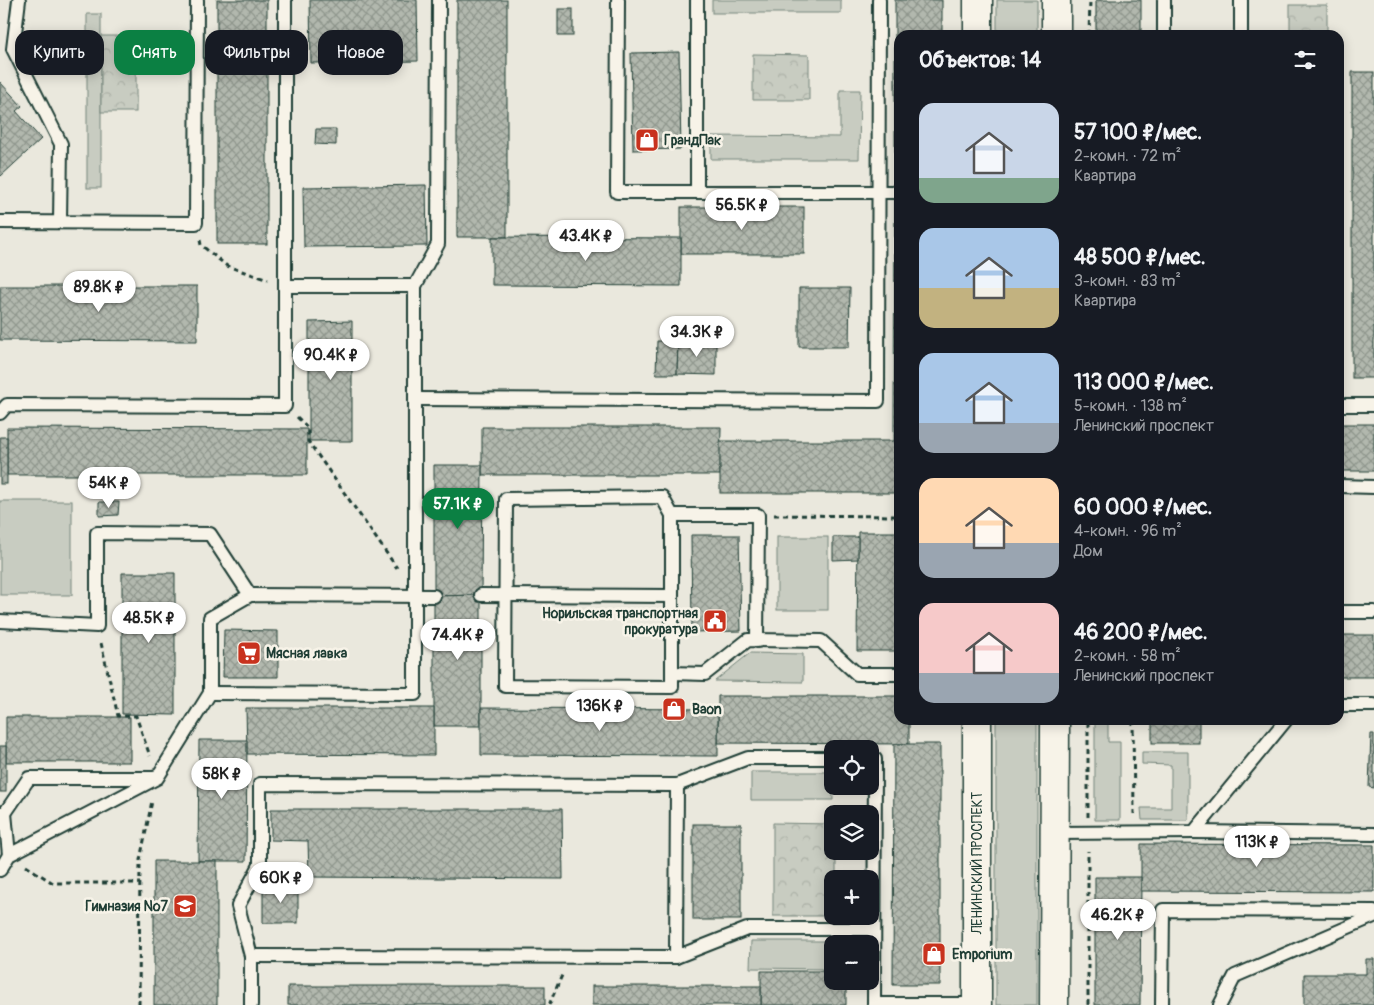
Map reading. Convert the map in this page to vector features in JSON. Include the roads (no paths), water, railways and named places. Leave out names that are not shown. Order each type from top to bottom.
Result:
[{"type":"main road","points":[[978,0],[978,30]]},
{"type":"main road","points":[[1056,0],[1056,30]]},
{"type":"main road","name":"ЛЕНИНСКИЙ ПРОСПЕКТ","points":[[977,725],[977,1005]]},
{"type":"main road","points":[[1054,1005],[1055,725]]},
{"type":"lane","points":[[19,0],[13,49],[61,144],[60,222]]},
{"type":"lane","points":[[0,222],[196,223],[197,0]]},
{"type":"lane","points":[[0,412],[7,405],[285,406],[285,0]]},
{"type":"lane","points":[[210,693],[415,694],[415,286],[438,244],[439,0]]},
{"type":"lane","points":[[618,0],[617,192],[894,192]]},
{"type":"lane","points":[[697,0],[697,192]]},
{"type":"lane","points":[[416,399],[878,401],[879,0]]},
{"type":"lane","points":[[1164,0],[1164,30]]},
{"type":"lane","points":[[1241,0],[1241,30]]},
{"type":"lane","points":[[285,286],[415,286]]},
{"type":"lane","points":[[1344,405],[1374,405]]},
{"type":"lane","points":[[1344,486],[1374,486]]},
{"type":"lane","points":[[662,497],[672,515],[672,687],[505,686],[505,596],[506,499],[662,497]]},
{"type":"lane","points":[[672,515],[758,515],[757,641]]},
{"type":"lane","points":[[0,621],[97,626],[97,534],[210,534],[250,595]]},
{"type":"lane","points":[[0,870],[9,855],[157,778],[210,693],[210,618],[250,595],[434,596]]},
{"type":"lane","points":[[481,595],[672,596]]},
{"type":"lane","points":[[1344,612],[1374,612]]},
{"type":"lane","points":[[672,674],[705,674],[748,640],[821,641],[857,674],[894,674]]},
{"type":"lane","points":[[1344,705],[1374,705]]},
{"type":"lane","points":[[1194,832],[1282,725]]},
{"type":"lane","points":[[251,1005],[251,956],[238,906],[260,865],[260,784],[677,785],[748,758],[824,758]]},
{"type":"lane","points":[[9,855],[2,814],[28,778],[157,778]]},
{"type":"lane","points":[[676,957],[677,785]]},
{"type":"lane","points":[[875,795],[874,1004],[977,1005]]},
{"type":"lane","points":[[1055,833],[1374,834]]},
{"type":"lane","points":[[1162,1005],[1163,910],[1374,911]]},
{"type":"lane","points":[[1220,1005],[1235,976],[1374,916]]},
{"type":"lane","points":[[251,956],[676,957],[747,929],[874,929]]},
{"type":"place","name":"ГрандПак","points":[[647,140]]},
{"type":"place","name":"Норильская транспортная прокуратура","points":[[715,621]]},
{"type":"place","name":"Мясная лавка","points":[[249,653]]},
{"type":"place","name":"Baon","points":[[674,709]]},
{"type":"place","name":"Гимназия №7","points":[[185,906]]},
{"type":"place","name":"Emporium","points":[[934,954]]}]
